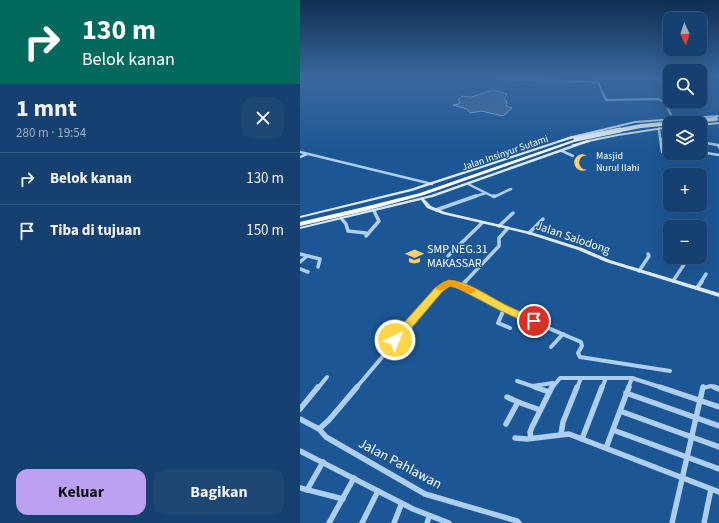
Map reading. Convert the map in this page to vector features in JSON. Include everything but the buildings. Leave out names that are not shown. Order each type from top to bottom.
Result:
[{"type":"highway","points":[[707,120],[718,119]]},
{"type":"highway","name":"Jalan Insinyur Sutami","points":[[300,222],[412,194],[575,139],[641,126],[718,119]]},
{"type":"highway","name":"Jalan Insinyur Sutami","points":[[300,222],[422,196],[575,139],[629,129],[663,126]]},
{"type":"highway","points":[[422,196],[569,146],[588,141]]},
{"type":"street","points":[[664,102],[670,116]]},
{"type":"street","points":[[707,119],[718,119]]},
{"type":"street","points":[[707,123],[718,119]]},
{"type":"street","points":[[300,217],[387,197],[432,184],[486,164],[635,122],[663,120]]},
{"type":"street","points":[[635,122],[645,130]]},
{"type":"street","points":[[300,228],[374,211],[468,184],[588,141],[663,127]]},
{"type":"street","points":[[659,128],[662,152]]},
{"type":"street","points":[[707,143],[718,145],[719,147]]},
{"type":"street","points":[[562,151],[574,156]]},
{"type":"street","points":[[300,152],[432,184]]},
{"type":"street","points":[[300,157],[308,153]]},
{"type":"street","points":[[707,153],[719,155]]},
{"type":"street","points":[[468,184],[494,197],[511,189]]},
{"type":"street","points":[[436,210],[486,193]]},
{"type":"street","name":"Jalan Salodong","points":[[422,196],[429,207],[436,210],[482,223],[529,233],[580,249],[608,261],[719,295]]},
{"type":"street","points":[[341,218],[346,223],[348,232],[366,233],[366,236],[379,221],[378,216],[374,211]]},
{"type":"street","points":[[499,226],[513,213]]},
{"type":"street","points":[[529,233],[543,219]]},
{"type":"street","points":[[448,256],[482,223]]},
{"type":"street","points":[[461,286],[499,246],[499,238],[508,228]]},
{"type":"street","points":[[300,254],[320,259],[318,267]]},
{"type":"street","points":[[639,271],[649,256],[648,254]]},
{"type":"street","points":[[300,262],[307,256]]},
{"type":"street","points":[[673,281],[684,264]]},
{"type":"street","points":[[300,269],[308,272]]},
{"type":"street","points":[[697,288],[706,274]]},
{"type":"street","points":[[319,429],[329,420],[438,290],[448,283],[455,283],[504,309],[582,342],[582,346],[578,353],[582,358],[670,371]]},
{"type":"street","points":[[504,309],[498,323],[510,328]]},
{"type":"street","points":[[551,346],[563,334]]},
{"type":"street","points":[[300,409],[327,377]]},
{"type":"street","points":[[561,434],[563,422],[581,378]]},
{"type":"street","points":[[582,439],[606,378]]},
{"type":"street","points":[[606,448],[632,378]]},
{"type":"street","points":[[530,438],[530,430],[553,384],[558,379],[632,378],[719,407]]},
{"type":"street","points":[[518,381],[549,392]]},
{"type":"street","points":[[531,386],[553,384]]},
{"type":"street","points":[[672,523],[703,386],[711,386],[719,389]]},
{"type":"street","points":[[626,393],[719,426]]},
{"type":"street","points":[[507,397],[517,403],[540,410]]},
{"type":"street","points":[[506,424],[517,403]]},
{"type":"street","points":[[620,411],[719,447]]},
{"type":"street","name":"Jalan Pahlawan","points":[[300,419],[319,429],[326,436],[425,494],[517,521],[519,523]]},
{"type":"street","points":[[613,430],[719,469]]},
{"type":"street","points":[[515,438],[522,440],[569,434],[719,492]]},
{"type":"street","points":[[300,451],[354,478],[428,520],[450,523]]},
{"type":"street","points":[[307,490],[323,462]]},
{"type":"street","points":[[330,523],[354,478]]},
{"type":"street","points":[[300,488],[342,499]]},
{"type":"street","points":[[704,523],[711,489]]},
{"type":"street","points":[[362,523],[378,491]]},
{"type":"street","points":[[394,523],[401,505]]},
{"type":"water","points":[[460,102],[507,102],[506,106],[512,108],[503,116],[481,111],[470,113],[467,109],[453,105],[459,104]]},
{"type":"slow traffic","points":[[440,288],[448,283],[455,283],[471,291]]},
{"type":"place","name":"Masjid Nurul Ilahi","points":[[583,162]]},
{"type":"place","name":"SMP NEG.31 MAKASSAR","points":[[414,256]]},
{"type":"route","points":[[395,340],[414,320],[438,290],[448,283],[455,283],[504,309],[534,321]]}]
